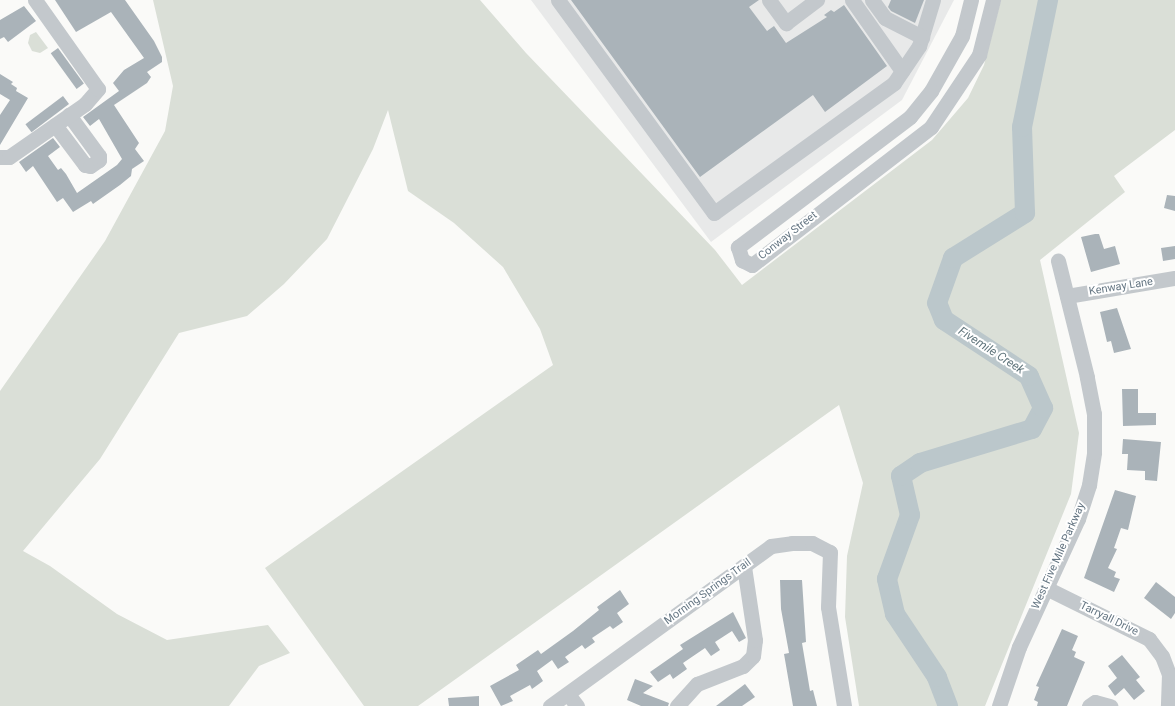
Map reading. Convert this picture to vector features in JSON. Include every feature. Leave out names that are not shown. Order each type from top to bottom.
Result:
[{"type":"street","points":[[0,157],[9,157],[69,115],[98,89],[35,0]]},
{"type":"street","points":[[558,0],[714,213],[894,83],[922,37],[933,0]]},
{"type":"street","points":[[771,1],[786,23],[817,0]]},
{"type":"street","points":[[852,0],[902,71]]},
{"type":"street","points":[[872,0],[885,18],[922,37]]},
{"type":"street","name":"Conway Street","points":[[972,0],[962,36],[931,91],[910,117],[738,247],[742,260],[752,265],[931,127],[979,55],[993,0]]},
{"type":"street","points":[[55,125],[85,165],[90,166],[99,160],[99,156],[69,115]]},
{"type":"street","name":"West Five Mile Parkway","points":[[999,706],[1019,647],[1078,519],[1089,485],[1094,452],[1094,414],[1058,261]]},
{"type":"street","name":"Kenway Lane","points":[[1067,296],[1175,278]]},
{"type":"street","name":"Morning Springs Trail","points":[[550,706],[772,546],[812,543],[830,552],[832,560],[828,607],[844,706]]},
{"type":"street","points":[[677,706],[696,684],[743,666],[753,656],[755,640],[744,566]]},
{"type":"street","name":"Tarryall Drive","points":[[1046,588],[1149,639],[1162,656],[1169,674],[1171,689],[1168,706]]},
{"type":"street","points":[[568,694],[577,706]]},
{"type":"street","points":[[1089,706],[1095,702],[1110,706]]},
{"type":"shaded area","points":[[153,0],[480,0],[526,53],[715,250],[742,285],[932,140],[968,98],[984,65],[1001,0],[1175,0],[1175,130],[1114,176],[1125,192],[1040,260],[1079,433],[1071,494],[985,706],[859,706],[845,617],[847,556],[863,483],[839,405],[418,706],[364,706],[265,568],[553,365],[540,329],[503,267],[454,223],[408,191],[388,110],[373,149],[327,239],[284,284],[247,316],[179,333],[100,459],[23,551],[50,566],[117,614],[167,640],[268,625],[290,653],[259,666],[229,706],[0,706],[0,391],[105,241],[165,131],[173,86]]},
{"type":"shaded area","points":[[531,0],[954,0],[902,100],[711,242]]},
{"type":"shaded area","points":[[36,32],[48,48],[40,53],[32,51],[28,43],[30,35]]},
{"type":"building","points":[[55,0],[125,0],[154,41],[162,57],[162,62],[147,72],[151,77],[147,83],[114,105],[139,143],[135,149],[144,161],[132,169],[131,176],[120,185],[93,204],[91,201],[73,212],[63,198],[57,202],[33,166],[26,172],[19,162],[53,138],[60,147],[48,156],[58,170],[61,168],[66,174],[77,193],[117,165],[122,159],[99,119],[90,126],[83,117],[119,91],[113,83],[124,70],[144,58],[111,12],[76,32]]},
{"type":"building","points":[[571,0],[759,0],[749,7],[767,31],[774,26],[786,43],[827,17],[824,15],[831,10],[834,12],[844,5],[887,66],[825,112],[813,95],[700,177]]},
{"type":"building","points":[[891,0],[924,0],[915,23],[891,11],[888,7]]},
{"type":"building","points":[[24,6],[36,21],[8,42],[4,37],[0,39],[0,20]]},
{"type":"building","points":[[58,48],[84,84],[77,89],[51,53]]},
{"type":"building","points":[[0,74],[13,82],[11,84],[17,88],[16,91],[28,98],[0,145],[0,115],[10,100],[0,94]]},
{"type":"building","points":[[63,96],[69,104],[31,132],[25,124]]},
{"type":"building","points":[[1167,195],[1175,196],[1175,211],[1164,208]]},
{"type":"building","points":[[1099,234],[1104,249],[1115,246],[1120,264],[1091,272],[1081,237]]},
{"type":"building","points":[[1175,246],[1175,259],[1163,261],[1161,248]]},
{"type":"building","points":[[1117,308],[1131,349],[1114,353],[1111,341],[1107,342],[1100,312]]},
{"type":"building","points":[[1122,389],[1138,389],[1138,413],[1156,413],[1156,425],[1123,426]]},
{"type":"building","points":[[1123,439],[1161,442],[1157,481],[1145,480],[1145,471],[1127,470],[1128,454],[1122,454]]},
{"type":"building","points":[[1115,490],[1136,496],[1128,530],[1121,528],[1114,548],[1117,549],[1108,568],[1116,572],[1114,577],[1120,579],[1114,592],[1084,578]]},
{"type":"building","points":[[780,580],[802,580],[806,642],[802,643],[810,691],[813,690],[817,706],[793,706],[784,654],[789,653],[781,609]]},
{"type":"building","points":[[1156,582],[1175,597],[1175,613],[1171,619],[1144,598]]},
{"type":"building","points":[[620,590],[629,604],[617,613],[623,622],[613,629],[610,626],[592,638],[595,642],[585,649],[582,645],[565,657],[569,662],[558,669],[552,660],[537,671],[543,681],[532,689],[530,685],[510,696],[513,701],[501,706],[490,686],[519,670],[516,665],[538,650],[541,654],[573,631],[599,610],[597,607]]},
{"type":"building","points":[[733,612],[746,638],[739,642],[732,631],[715,642],[720,650],[711,656],[705,648],[683,663],[687,669],[673,679],[670,674],[658,682],[650,672],[683,649],[680,645]]},
{"type":"building","points":[[1062,629],[1078,636],[1072,650],[1076,652],[1074,657],[1085,662],[1067,706],[1037,706],[1038,702],[1034,700],[1039,687],[1036,686]]},
{"type":"building","points":[[1122,655],[1140,677],[1136,680],[1145,691],[1134,700],[1124,688],[1115,696],[1108,686],[1117,678],[1108,666]]},
{"type":"building","points":[[635,679],[653,686],[643,693],[669,703],[668,706],[641,706],[627,700]]},
{"type":"building","points":[[745,684],[755,697],[742,706],[716,706]]},
{"type":"building","points":[[479,696],[479,706],[449,706],[448,698]]},
{"type":"waterway","name":"Fivemile Creek","points":[[948,706],[937,677],[895,614],[887,579],[910,515],[901,476],[920,463],[1032,429],[1043,408],[1029,376],[944,320],[937,303],[953,258],[1025,213],[1022,127],[1048,0]]}]
